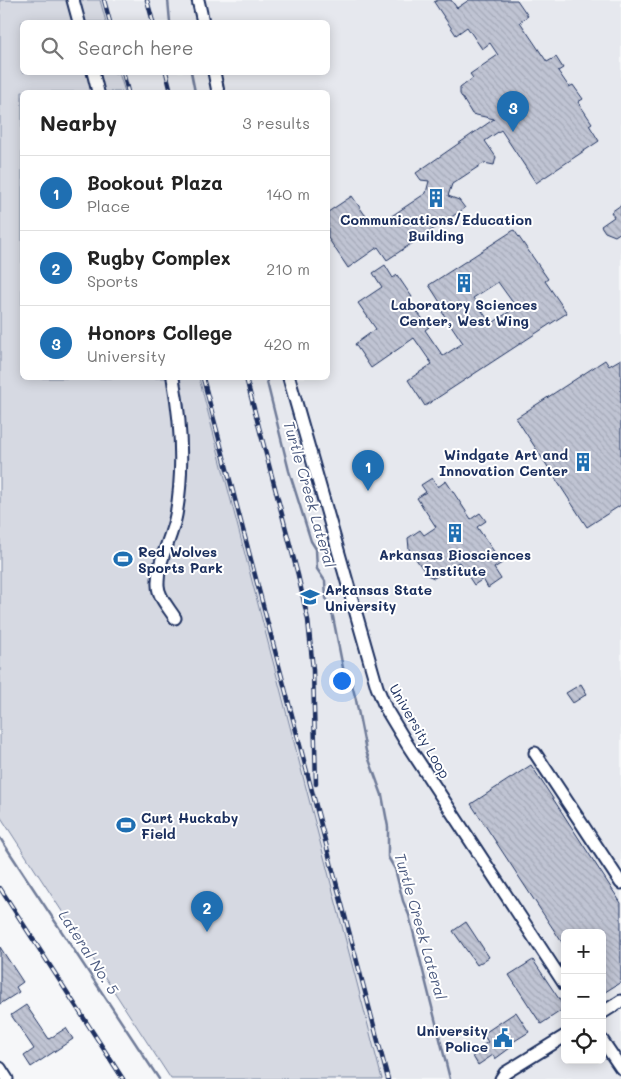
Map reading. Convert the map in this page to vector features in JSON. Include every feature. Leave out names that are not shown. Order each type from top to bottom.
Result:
[{"type":"street","points":[[74,0],[79,20]]},
{"type":"street","points":[[198,0],[203,20]]},
{"type":"street","points":[[94,75],[98,90]]},
{"type":"street","points":[[215,75],[218,90]]},
{"type":"street","points":[[173,380],[178,407],[181,470],[176,516],[160,567],[158,586],[159,594],[176,618]]},
{"type":"street","name":"University Loop","points":[[290,380],[362,637],[377,687],[386,709],[412,752],[561,979]]},
{"type":"street","points":[[535,753],[621,883]]},
{"type":"street","points":[[606,1011],[621,1002]]},
{"type":"street","points":[[503,1076],[561,1039]]},
{"type":"street","points":[[606,1046],[621,1068]]},
{"type":"street","points":[[0,1068],[7,1079]]},
{"type":"shaded area","name":"Arkansas State University","points":[[0,0],[621,0],[621,1079],[171,1079],[0,816]]},
{"type":"shaded area","name":"Red Wolves Sports Park","points":[[0,0],[100,0],[105,20],[20,20],[20,75],[120,75],[124,90],[20,90],[20,380],[200,380],[382,1079],[171,1079],[0,816]]},
{"type":"building","points":[[438,0],[451,0],[457,8],[469,0],[517,0],[528,16],[520,22],[547,62],[556,57],[563,68],[558,71],[569,87],[573,85],[583,99],[578,102],[592,123],[589,125],[599,141],[536,183],[501,130],[485,141],[496,157],[494,165],[484,163],[452,184],[448,196],[459,200],[465,208],[387,260],[378,247],[348,268],[330,241],[330,211],[352,196],[365,215],[384,221],[426,193],[429,181],[421,180],[416,173],[494,119],[472,114],[460,94],[460,88],[473,78],[470,74],[498,55],[490,43],[482,49],[467,27],[456,35],[434,2]]},
{"type":"building","points":[[621,205],[621,232],[615,236],[605,232],[601,226],[614,217],[611,212]]},
{"type":"building","points":[[514,230],[548,279],[545,281],[567,313],[425,406],[408,380],[432,364],[414,338],[371,368],[355,344],[376,329],[358,303],[382,287],[373,273],[385,265],[393,278],[397,275],[412,297],[408,300],[429,327],[425,330],[443,356],[463,343],[442,312],[445,310],[429,285]],"holes":[[[498,282],[516,307],[491,324],[473,298]]]},
{"type":"building","name":"Windgate Art and Innovation Center","points":[[621,359],[621,505],[587,527],[516,418],[605,360],[609,366]]},
{"type":"building","name":"Arkansas Biosciences Institute","points":[[432,478],[438,487],[446,481],[471,519],[480,513],[486,521],[477,527],[502,563],[494,568],[501,579],[488,588],[483,579],[474,585],[459,562],[434,578],[427,575],[409,549],[408,538],[420,530],[424,535],[436,527],[417,498],[426,492],[421,485]]},
{"type":"building","points":[[581,684],[587,694],[573,703],[566,693]]},
{"type":"building","points":[[531,765],[621,903],[621,982],[606,991],[606,929],[561,929],[561,941],[471,804]]},
{"type":"building","points":[[466,922],[489,957],[477,965],[453,931]]},
{"type":"building","points":[[0,947],[23,982],[16,987],[19,992],[0,1004]]},
{"type":"building","points":[[533,960],[561,1002],[561,1011],[541,1024],[509,975]]},
{"type":"building","points":[[26,1005],[49,1039],[66,1028],[73,1039],[31,1067],[24,1056],[34,1049],[11,1015]]},
{"type":"building","name":"University Police","points":[[516,1012],[529,1032],[508,1045],[510,1048],[495,1059],[493,1055],[478,1065],[471,1053],[488,1042],[483,1034]]},
{"type":"waterway","name":"Turtle Creek Lateral","points":[[168,0],[170,20]]},
{"type":"waterway","name":"Turtle Creek Lateral","points":[[192,75],[195,90]]},
{"type":"waterway","name":"Turtle Creek Lateral","points":[[266,380],[289,471],[311,541],[316,549],[317,569],[325,581],[326,598],[333,617],[343,668],[351,681],[356,700],[366,751],[382,795],[388,827],[388,857],[395,869],[403,901],[409,915],[450,1079]]},
{"type":"waterway","name":"Lateral No. 5","points":[[0,838],[159,1079]]},
{"type":"railway","points":[[104,0],[109,20]]},
{"type":"railway","points":[[147,0],[152,20]]},
{"type":"railway","points":[[124,75],[128,90]]},
{"type":"railway","points":[[167,75],[170,90]]},
{"type":"railway","points":[[204,380],[388,1079]]},
{"type":"railway","points":[[247,380],[308,620],[313,670],[316,784]]},
{"type":"railway","points":[[0,888],[123,1079]]},
{"type":"place","name":"Honors College","points":[[513,132]]},
{"type":"place","name":"Communications/Education Building","points":[[436,198]]},
{"type":"place","name":"Laboratory Sciences Center, West Wing","points":[[464,283]]},
{"type":"place","name":"Windgate Art and Innovation Center","points":[[583,462]]},
{"type":"place","name":"Bookout Plaza","points":[[368,491]]},
{"type":"place","name":"Arkansas Biosciences Institute","points":[[455,533]]},
{"type":"place","name":"Red Wolves Sports Park","points":[[123,559]]},
{"type":"place","name":"Arkansas State University","points":[[310,597]]},
{"type":"place","name":"Curt Huckaby Field","points":[[126,825]]},
{"type":"place","name":"Rugby Complex","points":[[207,932]]},
{"type":"place","name":"University Police","points":[[503,1038]]}]
